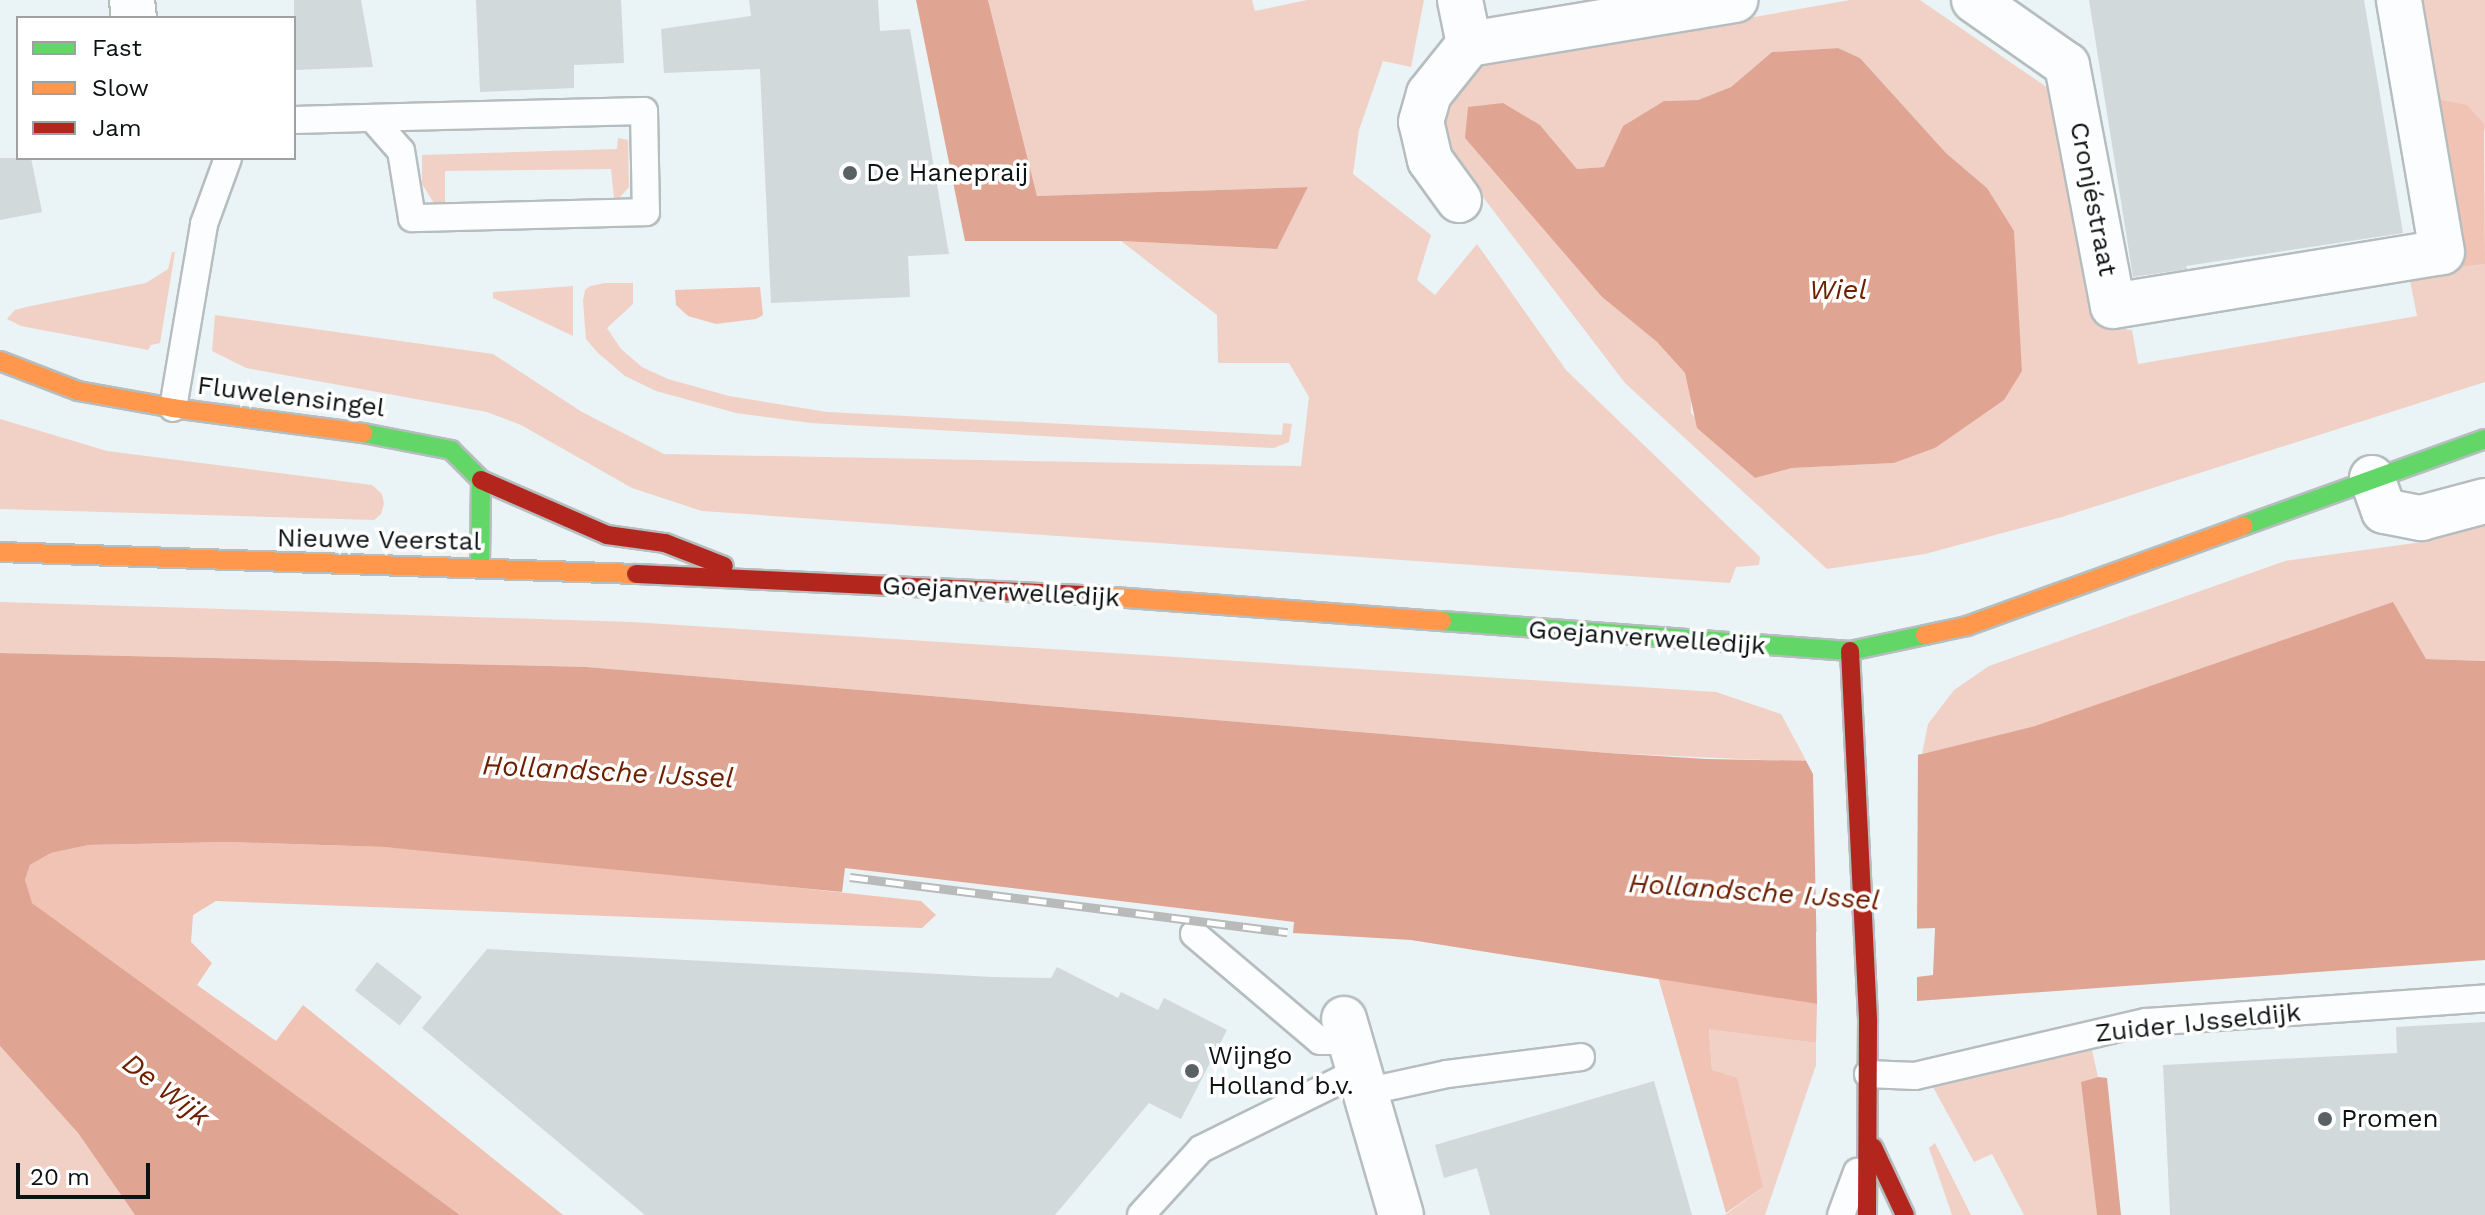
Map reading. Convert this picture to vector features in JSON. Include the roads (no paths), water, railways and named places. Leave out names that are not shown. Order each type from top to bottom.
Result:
[{"type":"main road","name":"Fluwelensingel","points":[[0,361],[78,391],[173,408],[403,438],[451,450],[481,480]]},
{"type":"main road","name":"Goejanverwelledijk","points":[[756,578],[1054,593],[1850,651],[1967,626],[2485,439]]},
{"type":"main road","points":[[480,568],[481,480],[607,535],[665,543],[756,578]]},
{"type":"main road","name":"Nieuwe Veerstal","points":[[0,552],[756,578]]},
{"type":"main road","points":[[1850,651],[1868,1022],[1867,1215]]},
{"type":"main road","points":[[1869,1138],[1905,1215]]},
{"type":"street","points":[[1460,0],[1469,44]]},
{"type":"street","points":[[1459,200],[1430,160],[1421,122],[1429,94],[1469,44],[1735,0]]},
{"type":"street","name":"Cronjéstraat","points":[[1974,0],[2067,65],[2113,306],[2442,252],[2399,0]]},
{"type":"street","points":[[2372,478],[2384,511],[2421,518],[2485,501]]},
{"type":"street","points":[[1355,1056],[1401,1215]]},
{"type":"lane","points":[[296,120],[644,111],[646,212],[412,218],[401,151],[372,118]]},
{"type":"lane","points":[[173,408],[204,224],[227,160]]},
{"type":"lane","points":[[1194,934],[1320,1041],[1355,1056],[1447,1074],[1581,1057]]},
{"type":"lane","name":"Zuider IJsseldijk","points":[[1868,1074],[1915,1076],[2146,1022],[2485,998]]},
{"type":"lane","points":[[1141,1215],[1201,1149],[1355,1056]]},
{"type":"lane","points":[[1841,1215],[1869,1138]]},
{"type":"water","points":[[916,0],[988,0],[1037,196],[1308,187],[1277,249],[1121,241],[965,241]]},
{"type":"water","name":"Wiel","points":[[1838,48],[1860,58],[1946,153],[1987,188],[2014,231],[2022,371],[2004,400],[1935,448],[1894,463],[1792,468],[1755,478],[1697,428],[1685,373],[1657,342],[1602,297],[1465,138],[1468,107],[1503,103],[1540,125],[1577,169],[1604,167],[1623,126],[1664,101],[1698,100],[1731,87],[1772,52]]},
{"type":"water","points":[[2393,602],[2426,659],[2485,661],[2485,960],[1917,1001],[1917,977],[1933,975],[1935,928],[1816,932],[1817,1004],[1411,940],[1293,933],[1294,922],[845,868],[842,892],[384,847],[228,842],[89,845],[51,853],[30,865],[25,880],[32,903],[460,1215],[135,1215],[78,1133],[0,1046],[0,653],[587,667],[1608,753],[1707,759],[1865,762],[1922,754],[2035,726]]},
{"type":"water","points":[[2107,1078],[2121,1215],[2097,1215],[2081,1082]]},
{"type":"railway","points":[[850,877],[1288,932]]},
{"type":"place","name":"De Hanepraij","points":[[850,173]]},
{"type":"place","name":"Wijngo Holland b.v.","points":[[1192,1071]]},
{"type":"place","name":"Promen","points":[[2325,1119]]},
{"type":"water label","name":"Hollandsche IJssel","points":[[608,772]]},
{"type":"water label","name":"Hollandsche IJssel","points":[[1754,892]]},
{"type":"water label","name":"De Wijk","points":[[166,1090]]}]
